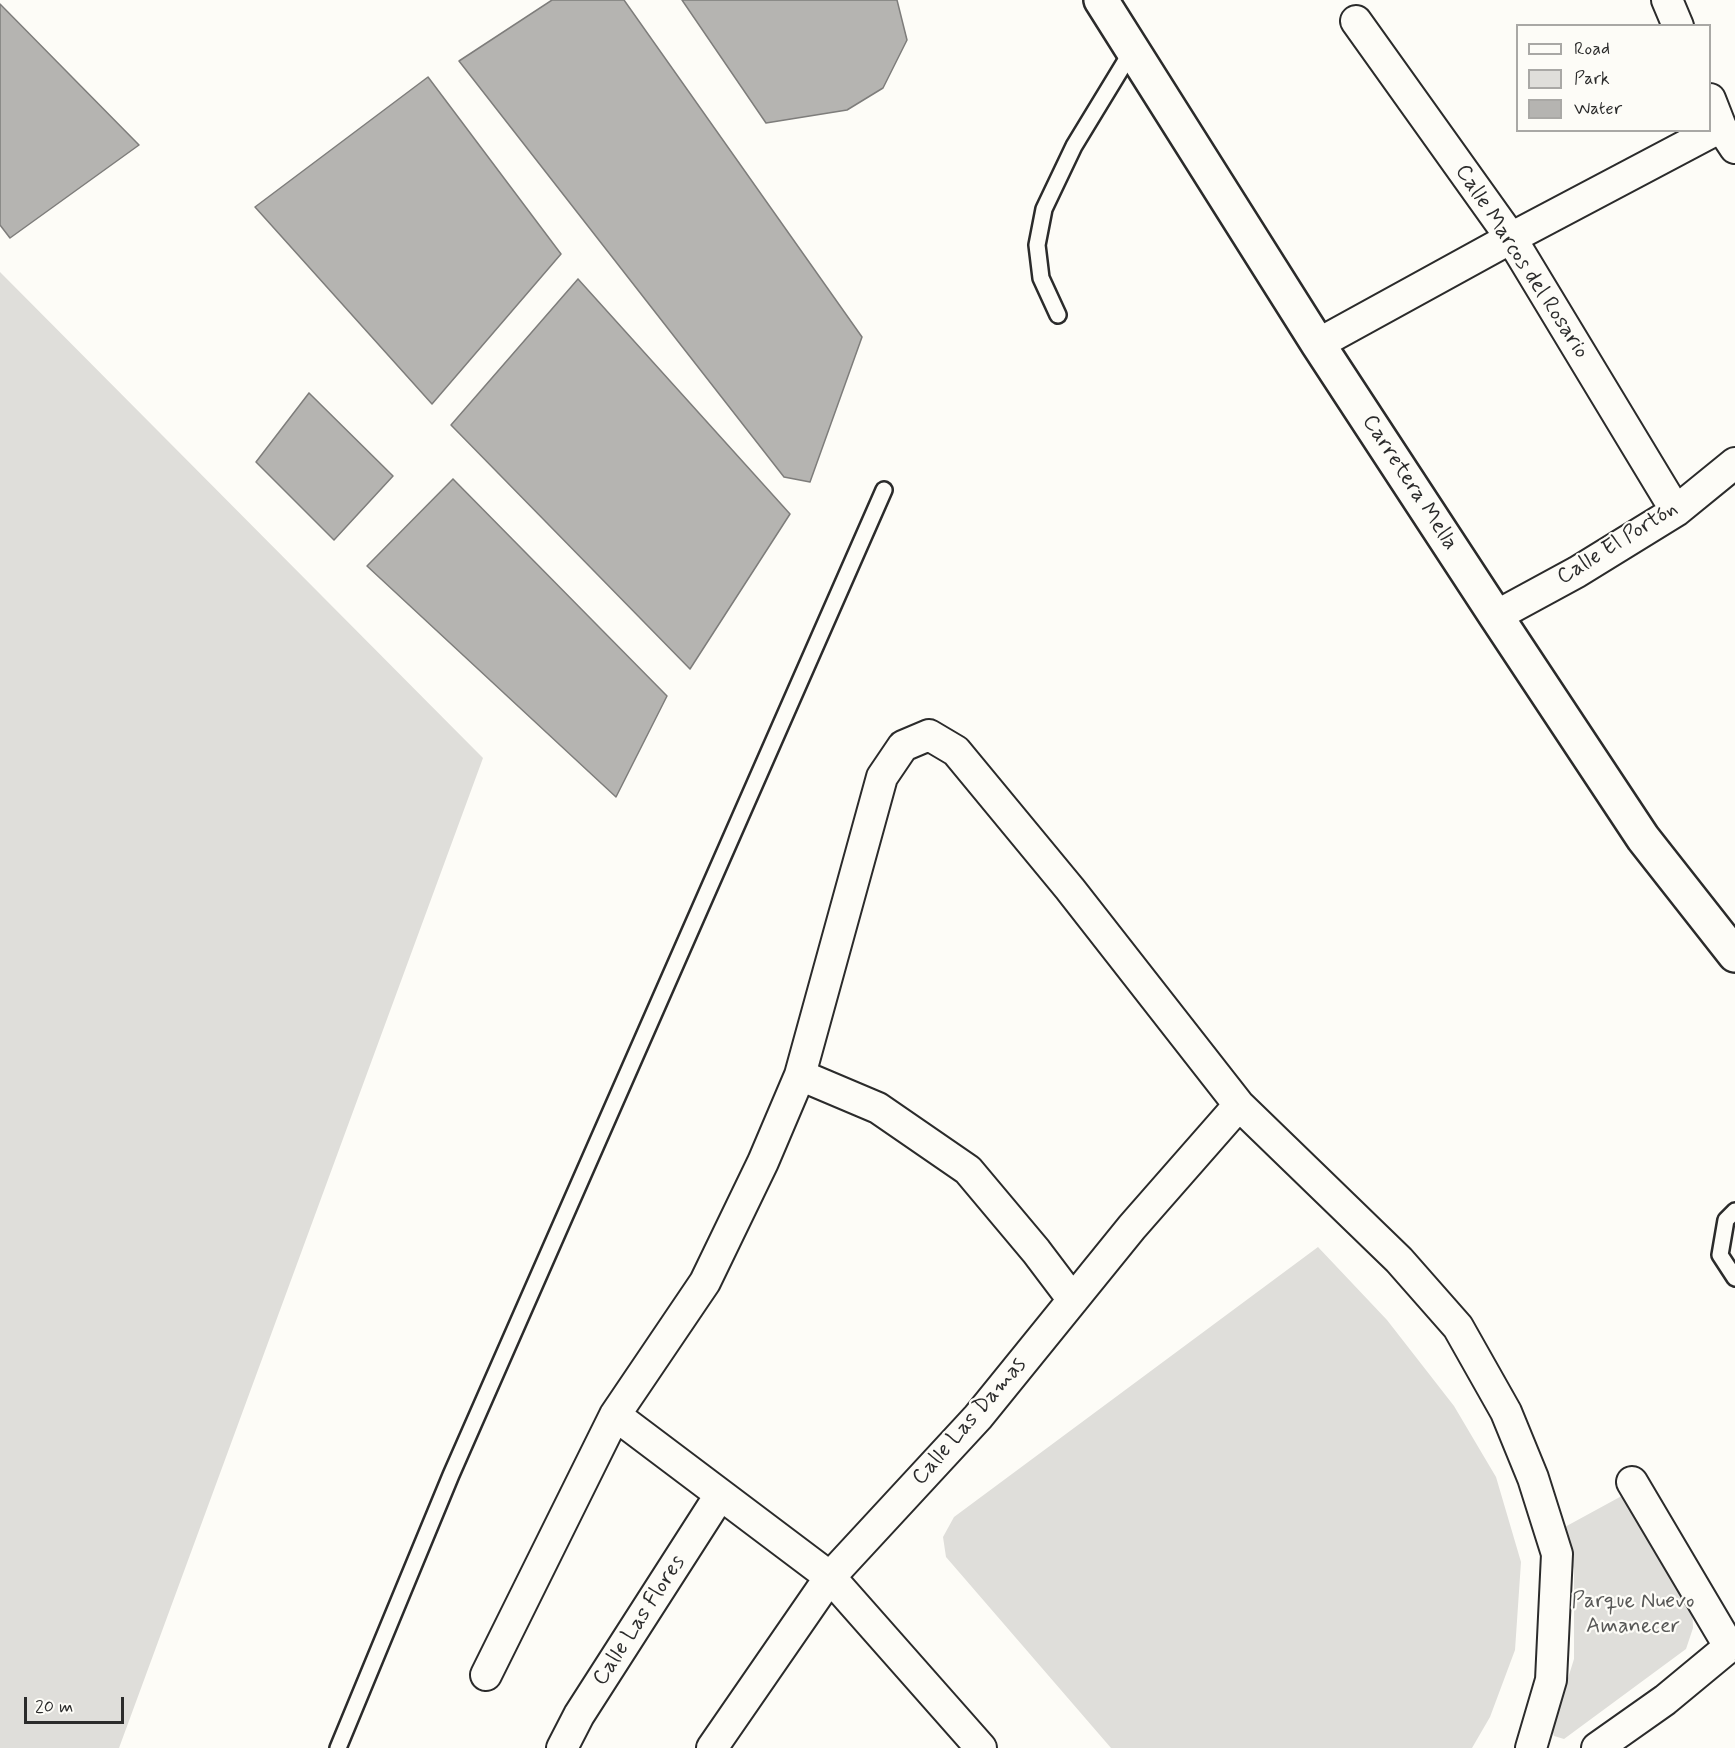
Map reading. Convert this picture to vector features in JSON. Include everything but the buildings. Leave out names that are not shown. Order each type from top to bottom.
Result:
[{"type":"main road","name":"Carretera Mella","points":[[1101,0],[1318,344],[1643,838],[1735,955]]},
{"type":"street","points":[[1667,0],[1677,24]]},
{"type":"street","name":"Calle Marcos del Rosario","points":[[1356,21],[1511,238],[1676,511]]},
{"type":"street","points":[[1318,344],[1511,238],[1728,137],[1711,101]]},
{"type":"street","name":"Calle El Portón","points":[[1496,616],[1577,572],[1676,511],[1735,464]]},
{"type":"street","points":[[486,1676],[615,1415],[705,1282],[764,1162],[800,1075],[882,777],[903,746],[929,735],[956,751],[1077,898],[1239,1105],[1399,1260],[1458,1327],[1506,1412],[1533,1478],[1557,1554],[1551,1680],[1531,1748]]},
{"type":"street","points":[[800,1075],[878,1108],[968,1170],[1036,1251],[1073,1300]]},
{"type":"street","name":"Calle Las Damas","points":[[712,1748],[830,1577],[978,1417],[1132,1227],[1239,1105]]},
{"type":"street","points":[[615,1415],[830,1577],[981,1748]]},
{"type":"street","points":[[1596,1748],[1665,1700],[1732,1644],[1632,1482]]},
{"type":"street","name":"Calle Las Flores","points":[[562,1748],[579,1715],[720,1495]]},
{"type":"lane","points":[[1058,315],[1041,278],[1037,245],[1044,209],[1074,146],[1133,49]]},
{"type":"lane","points":[[338,1748],[451,1475],[884,490]]},
{"type":"lane","points":[[1735,1211],[1726,1220],[1720,1255],[1735,1278]]},
{"type":"green space","points":[[0,272],[483,758],[119,1748],[0,1748]]},
{"type":"green space","points":[[1318,1247],[1387,1320],[1454,1406],[1496,1477],[1521,1562],[1515,1650],[1490,1717],[1472,1748],[1111,1748],[946,1557],[943,1537],[954,1517]]},
{"type":"green space","name":"Parque Nuevo Amanecer","points":[[1629,1492],[1692,1599],[1693,1628],[1686,1649],[1564,1739],[1554,1736],[1552,1729],[1574,1659],[1574,1570],[1563,1528]]},
{"type":"water","points":[[552,0],[624,0],[862,337],[810,482],[784,477],[459,61]]},
{"type":"water","points":[[682,0],[897,0],[907,40],[883,88],[847,110],[766,123]]},
{"type":"water","points":[[0,4],[139,145],[10,238],[0,225]]},
{"type":"water","points":[[428,77],[561,254],[432,404],[255,207]]},
{"type":"water","points":[[578,279],[790,514],[690,669],[451,425]]},
{"type":"water","points":[[309,393],[393,476],[334,540],[256,462]]},
{"type":"water","points":[[453,479],[667,696],[616,797],[367,566]]}]
